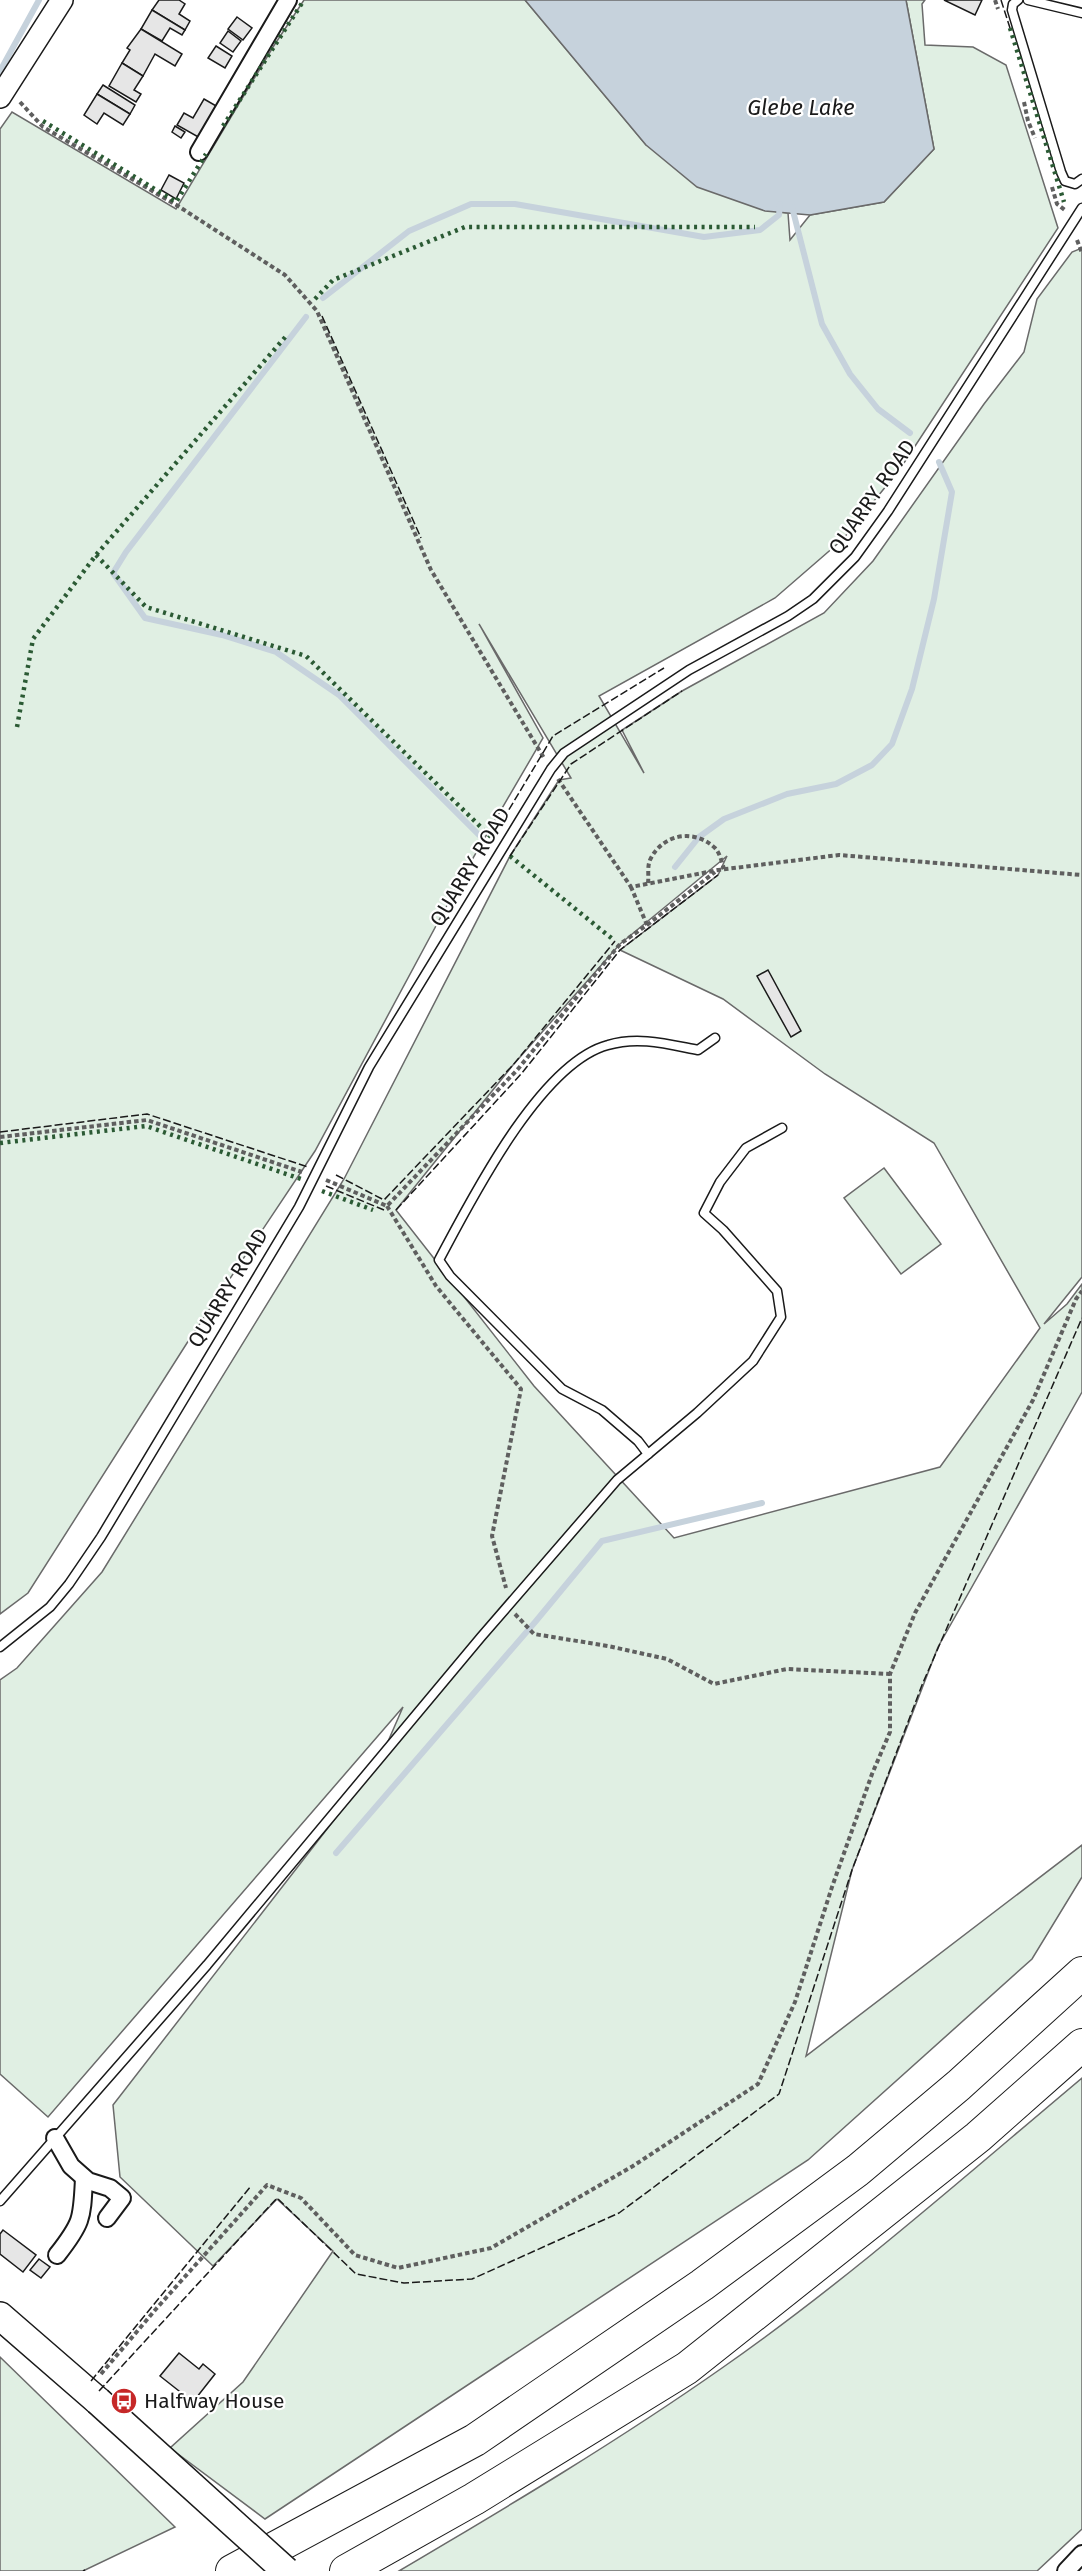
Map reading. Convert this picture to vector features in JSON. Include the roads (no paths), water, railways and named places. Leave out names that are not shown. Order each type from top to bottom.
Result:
[{"type":"highway","points":[[232,2571],[475,2440],[702,2284],[858,2170],[959,2085],[1082,1973]]},
{"type":"highway","points":[[346,2571],[474,2499],[687,2368],[978,2137],[1082,2045]]},
{"type":"main road","points":[[0,2316],[93,2396],[286,2571]]},
{"type":"street","points":[[3,92],[62,0]]},
{"type":"street","points":[[199,152],[288,0]]},
{"type":"street","points":[[55,2138],[70,2166],[88,2181],[110,2188],[122,2198],[107,2217]]},
{"type":"street","points":[[57,2255],[77,2230],[83,2208],[84,2178]]},
{"type":"street","points":[[1066,2571],[1082,2554]]},
{"type":"lane","points":[[1018,0],[1013,4],[1012,10],[1061,172],[1065,181],[1075,184],[1082,178]]},
{"type":"lane","points":[[1028,0],[1082,13]]},
{"type":"lane","name":"QUARRY ROAD","points":[[0,1647],[50,1606],[69,1584],[101,1537],[299,1207],[369,1067],[551,769],[564,753],[688,670],[788,616],[813,599],[855,557],[888,511],[1082,208]]},
{"type":"lane","points":[[648,1454],[638,1441],[602,1410],[562,1389],[450,1276],[439,1260],[475,1192],[524,1117],[565,1068],[606,1045],[644,1040],[698,1050],[715,1038]]},
{"type":"lane","points":[[0,2200],[207,1965],[508,1606],[617,1480],[753,1361],[781,1317],[777,1291],[723,1230],[704,1213],[720,1182],[746,1148],[782,1128]]},
{"type":"water","name":"Glebe Lake","points":[[525,0],[906,0],[934,149],[884,202],[810,215],[765,211],[697,187],[646,145]]},
{"type":"waterway","points":[[0,71],[39,0]]},
{"type":"waterway","points":[[323,298],[409,231],[471,204],[515,204],[704,237],[760,230],[779,215],[780,204]]},
{"type":"waterway","points":[[792,207],[822,324],[850,374],[878,409],[910,433]]},
{"type":"waterway","points":[[306,317],[126,552],[113,573],[145,618],[222,635],[276,652],[339,695],[479,835]]},
{"type":"waterway","points":[[675,867],[699,837],[724,819],[787,794],[836,784],[872,765],[892,744],[912,689],[934,599],[952,492],[939,462]]},
{"type":"waterway","points":[[336,1853],[602,1541],[762,1503]]},
{"type":"place","name":"Halfway House","points":[[124,2401]]}]
